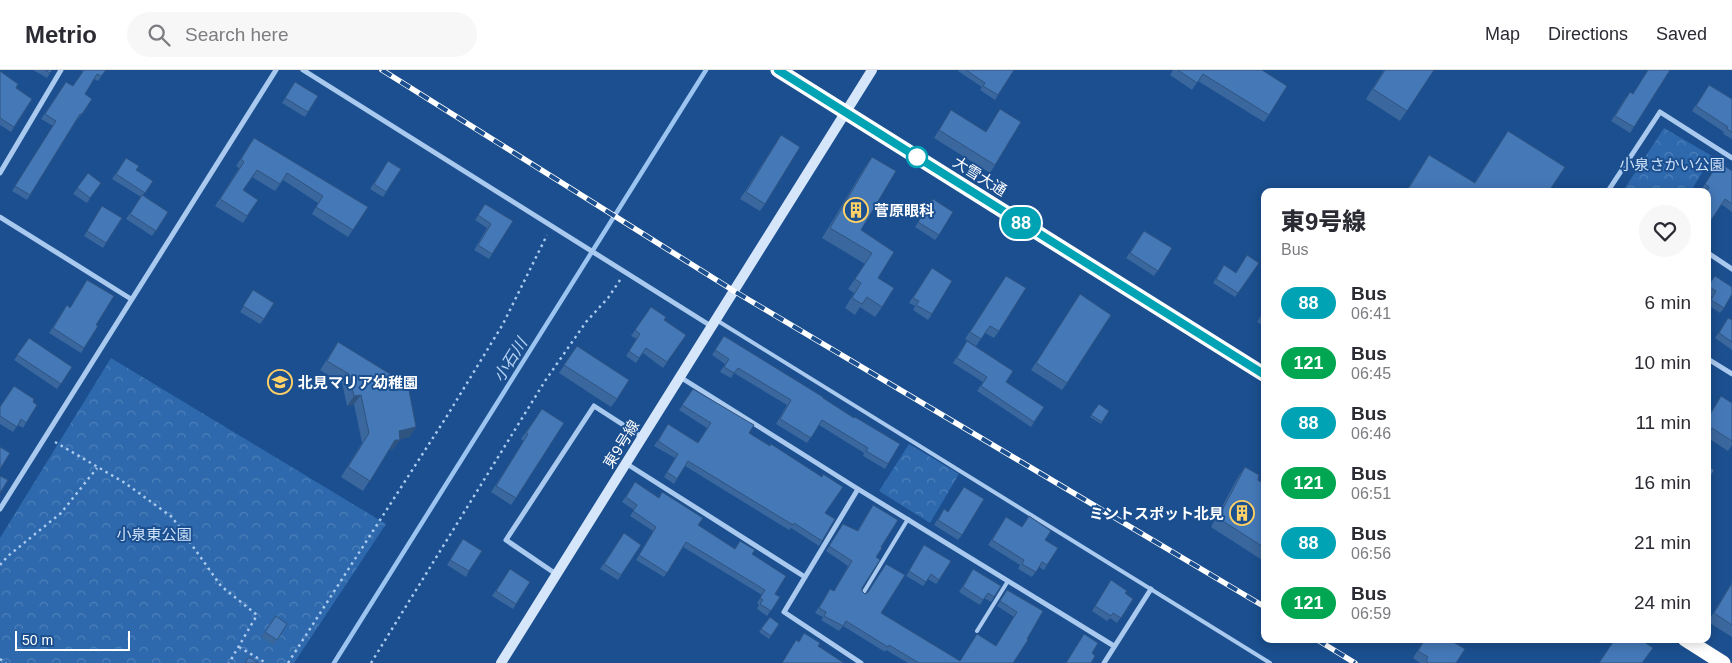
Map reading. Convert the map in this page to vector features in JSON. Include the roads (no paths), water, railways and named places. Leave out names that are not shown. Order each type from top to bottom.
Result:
[{"type":"highway","name":"大雪大通","points":[[778,70],[1261,372]]},
{"type":"highway","points":[[1692,643],[1724,663]]},
{"type":"street","points":[[0,173],[61,70]]},
{"type":"street","points":[[0,509],[276,70]]},
{"type":"street","points":[[303,70],[563,234],[713,323]]},
{"type":"street","name":"東9号線","points":[[501,663],[872,70]]},
{"type":"street","points":[[1610,188],[1660,112],[1732,158]]},
{"type":"street","points":[[0,217],[131,299]]},
{"type":"street","points":[[1711,256],[1732,269]]},
{"type":"street","points":[[1711,361],[1732,374]]},
{"type":"street","points":[[680,376],[858,489],[1114,646]]},
{"type":"street","points":[[556,574],[506,540],[594,406],[643,437]]},
{"type":"street","points":[[627,464],[805,577]]},
{"type":"street","points":[[858,489],[784,612],[861,663]]},
{"type":"street","points":[[1104,663],[1151,589]]},
{"type":"lane","points":[[713,323],[1270,663]]},
{"type":"lane","points":[[862,595],[908,519]]},
{"type":"lane","points":[[977,631],[1008,581]]},
{"type":"waterway","name":"小石川","points":[[334,663],[706,70]]},
{"type":"railway","points":[[382,70],[734,291],[1261,605]]},
{"type":"railway","points":[[1322,643],[1355,663]]},
{"type":"place","name":"菅原眼科","points":[[856,210]]},
{"type":"place","name":"北見マリア幼稚園","points":[[280,382]]},
{"type":"place","name":"ミントスポット北見","points":[[1242,513]]},
{"type":"park label","name":"小泉さかい公園","points":[[1672,164]]},
{"type":"park label","name":"小泉東公園","points":[[154,534]]}]
